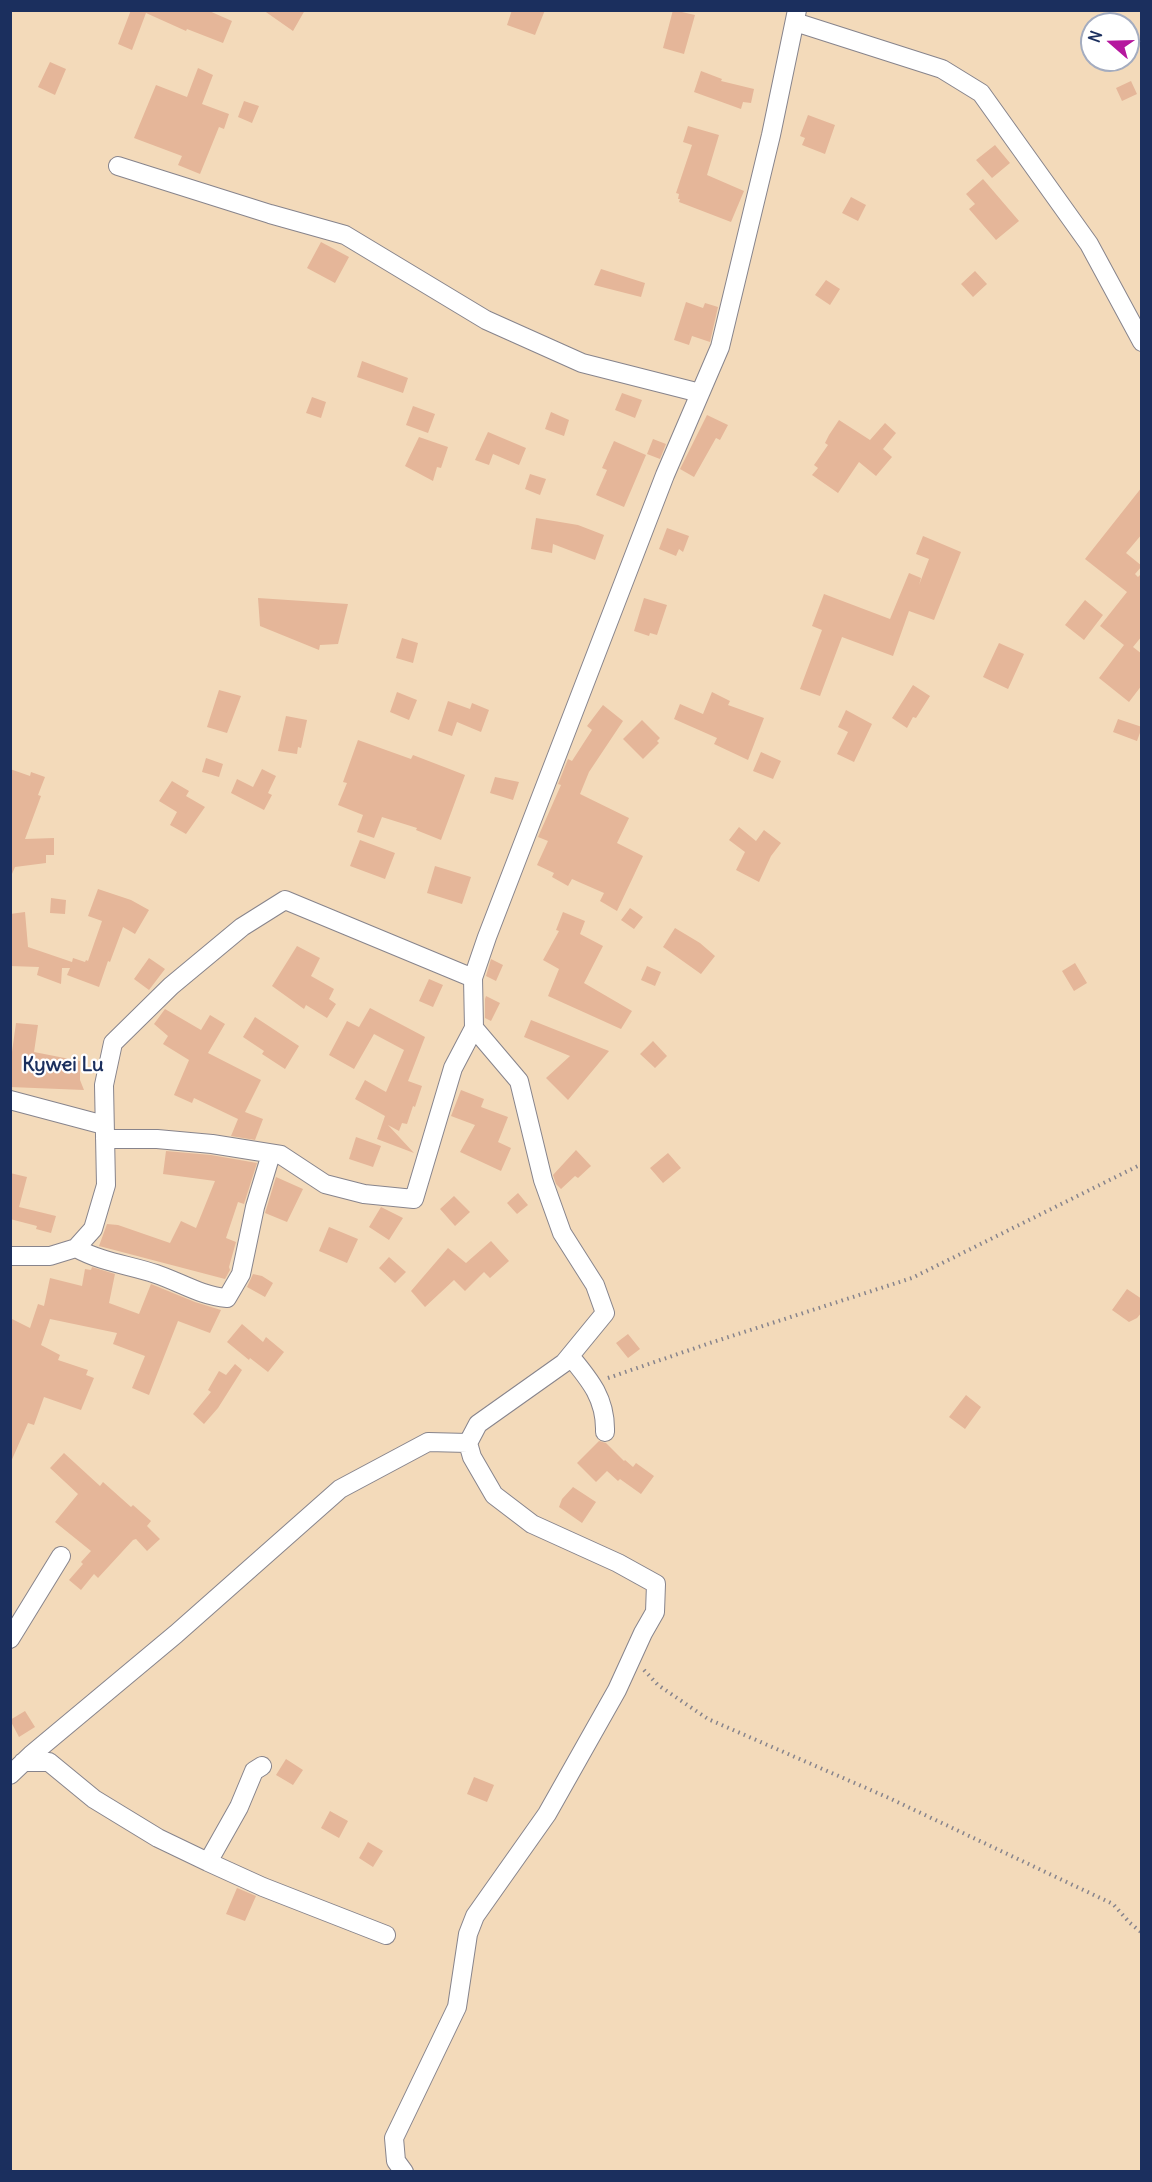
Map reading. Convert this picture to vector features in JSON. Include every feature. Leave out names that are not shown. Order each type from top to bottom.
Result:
[{"type":"street","points":[[10,1100],[104,1132],[212,1144],[281,1155],[325,1184],[364,1194],[414,1199],[453,1068],[474,1028],[473,978],[491,926],[665,475],[720,347],[771,135],[796,16],[942,69],[981,93],[1089,244],[1142,342]]},
{"type":"street","points":[[118,166],[270,214],[345,234],[486,320],[582,363],[700,393]]},
{"type":"street","points":[[10,1256],[50,1256],[76,1248],[93,1229],[106,1185],[104,1085],[113,1043],[171,986],[242,927],[285,900],[473,978]]},
{"type":"street","points":[[404,2172],[396,2161],[394,2138],[457,2007],[468,1934],[475,1916],[548,1814],[617,1690],[655,1612],[656,1584],[618,1563],[532,1524],[494,1495],[472,1457],[468,1443],[478,1424],[564,1363],[605,1313],[595,1285],[562,1233],[543,1180],[519,1081],[474,1028]]},
{"type":"street","points":[[76,1248],[90,1256],[157,1274],[212,1297],[227,1298],[241,1274],[255,1207],[271,1154]]},
{"type":"street","points":[[570,1356],[593,1384],[606,1416],[605,1432]]},
{"type":"street","points":[[17,1769],[176,1634],[340,1489],[428,1442],[468,1443]]},
{"type":"street","points":[[10,1639],[61,1556]]},
{"type":"street","points":[[17,1769],[49,1762],[94,1799],[159,1838],[263,1887],[386,1935]]},
{"type":"street","points":[[207,1862],[239,1807],[254,1771],[262,1766]]},
{"type":"path","points":[[593,1384],[710,1343],[912,1278],[1142,1164]]},
{"type":"path","points":[[632,1656],[658,1685],[708,1719],[889,1798],[1113,1904],[1142,1933]]},
{"type":"building","points":[[131,10],[207,10],[232,21],[223,43],[187,29],[186,31],[146,13],[132,50],[118,44]]},
{"type":"building","points":[[263,10],[305,10],[293,31]]},
{"type":"building","points":[[512,10],[545,10],[535,35],[507,25]]},
{"type":"building","points":[[673,10],[695,15],[684,54],[663,48]]},
{"type":"building","points":[[50,62],[66,69],[55,95],[38,87]]},
{"type":"building","points":[[198,68],[213,75],[202,104],[229,114],[224,129],[219,127],[200,174],[178,165],[182,156],[134,138],[156,85],[187,97]]},
{"type":"building","points":[[701,71],[722,79],[721,81],[754,89],[751,103],[743,102],[741,109],[694,92]]},
{"type":"building","points":[[1131,81],[1137,94],[1122,101],[1116,88]]},
{"type":"building","points":[[244,101],[259,106],[252,123],[238,117]]},
{"type":"building","points":[[808,115],[835,125],[825,154],[802,145],[805,138],[800,136]]},
{"type":"building","points":[[688,126],[719,135],[707,175],[744,191],[731,222],[679,202],[679,194],[676,193],[692,145],[683,142]]},
{"type":"building","points":[[995,145],[1010,163],[992,178],[976,160]]},
{"type":"building","points":[[983,179],[1019,221],[996,240],[969,209],[975,204],[966,194]]},
{"type":"building","points":[[851,197],[866,205],[858,221],[842,213]]},
{"type":"building","points":[[321,242],[349,257],[335,283],[307,268]]},
{"type":"building","points":[[601,269],[645,283],[641,297],[594,285]]},
{"type":"building","points":[[975,271],[987,284],[973,297],[961,284]]},
{"type":"building","points":[[826,280],[840,289],[830,305],[815,295]]},
{"type":"building","points":[[686,302],[703,308],[705,303],[718,307],[710,342],[692,336],[689,345],[674,340]]},
{"type":"building","points":[[362,361],[408,378],[403,393],[357,377]]},
{"type":"building","points":[[622,393],[642,400],[635,418],[615,410]]},
{"type":"building","points":[[312,397],[326,402],[321,418],[306,413]]},
{"type":"building","points":[[413,406],[435,414],[428,433],[406,425]]},
{"type":"building","points":[[551,412],[569,420],[564,436],[545,429]]},
{"type":"building","points":[[707,415],[728,425],[720,440],[716,438],[694,477],[680,469]]},
{"type":"building","points":[[839,420],[870,440],[885,423],[896,433],[883,449],[892,457],[876,476],[859,462],[838,493],[812,475],[818,468],[814,465],[828,445],[825,443]]},
{"type":"building","points":[[488,432],[526,448],[519,465],[493,454],[489,465],[475,460]]},
{"type":"building","points":[[419,437],[448,447],[441,468],[437,467],[433,481],[405,466]]},
{"type":"building","points":[[653,439],[666,444],[660,459],[647,454]]},
{"type":"building","points":[[614,441],[646,455],[624,507],[596,495],[607,470],[602,468]]},
{"type":"building","points":[[530,474],[546,479],[540,495],[525,489]]},
{"type":"building","points":[[1142,487],[1142,534],[1126,553],[1142,566],[1135,574],[1138,577],[1142,573],[1142,636],[1133,647],[1142,654],[1142,685],[1129,702],[1099,678],[1124,645],[1100,626],[1127,592],[1085,559]]},
{"type":"building","points":[[536,518],[578,525],[604,535],[595,560],[553,544],[552,553],[531,549]]},
{"type":"building","points":[[667,528],[689,536],[683,552],[679,549],[676,556],[659,549]]},
{"type":"building","points":[[923,536],[961,552],[934,620],[909,611],[893,656],[842,637],[820,696],[800,689],[822,630],[812,626],[824,594],[890,619],[909,573],[921,578],[919,585],[929,559],[916,554]]},
{"type":"building","points":[[258,598],[348,604],[338,644],[320,645],[319,650],[260,626]]},
{"type":"building","points":[[644,598],[667,605],[657,635],[650,633],[649,636],[634,631]]},
{"type":"building","points":[[1085,600],[1103,615],[1084,640],[1065,625]]},
{"type":"building","points":[[402,638],[418,643],[413,663],[396,658]]},
{"type":"building","points":[[999,643],[1024,654],[1008,689],[983,677]]},
{"type":"building","points":[[913,685],[930,696],[907,728],[892,718]]},
{"type":"building","points":[[219,690],[241,696],[227,733],[207,727]]},
{"type":"building","points":[[397,692],[417,700],[409,720],[390,712]]},
{"type":"building","points":[[712,692],[730,701],[728,705],[764,718],[748,760],[714,744],[717,738],[674,719],[680,704],[703,714]]},
{"type":"building","points":[[448,701],[470,709],[472,703],[489,710],[481,732],[457,722],[452,736],[438,731]]},
{"type":"building","points":[[603,705],[623,721],[589,772],[580,794],[629,818],[617,843],[643,856],[617,911],[600,901],[604,893],[572,879],[568,886],[552,877],[554,873],[537,865],[548,841],[538,837],[561,785],[558,784],[568,759],[572,761],[592,730],[587,726]]},
{"type":"building","points":[[846,710],[872,724],[854,762],[837,754],[848,732],[838,727]]},
{"type":"building","points":[[286,716],[307,720],[301,748],[298,747],[297,754],[278,751]]},
{"type":"building","points":[[1118,719],[1142,727],[1137,741],[1113,732]]},
{"type":"building","points":[[642,720],[660,738],[657,741],[659,743],[643,759],[623,739]]},
{"type":"building","points":[[358,740],[411,759],[413,755],[465,775],[441,840],[416,830],[417,828],[382,817],[374,838],[357,832],[363,815],[338,805],[347,783],[343,782]]},
{"type":"building","points":[[761,752],[781,761],[773,779],[753,771]]},
{"type":"building","points":[[206,758],[223,764],[219,777],[202,772]]},
{"type":"building","points":[[10,769],[30,776],[31,772],[45,777],[38,795],[41,796],[25,839],[54,838],[54,855],[46,855],[46,863],[15,867],[12,874],[10,873]]},
{"type":"building","points":[[262,769],[276,776],[268,793],[272,795],[264,810],[231,793],[237,779],[253,787]]},
{"type":"building","points":[[495,777],[519,782],[513,800],[490,793]]},
{"type":"building","points":[[172,781],[189,791],[186,796],[205,807],[186,834],[170,825],[177,812],[159,801]]},
{"type":"building","points":[[739,827],[756,841],[764,830],[781,843],[771,856],[759,882],[736,870],[745,852],[729,840]]},
{"type":"building","points":[[360,840],[395,853],[385,879],[350,866]]},
{"type":"building","points":[[435,866],[471,877],[462,904],[427,893]]},
{"type":"building","points":[[98,889],[131,900],[149,910],[135,934],[123,927],[99,987],[67,975],[70,968],[62,968],[61,984],[37,975],[39,967],[10,966],[10,914],[25,912],[28,947],[72,962],[73,958],[88,961],[102,921],[88,916]]},
{"type":"building","points":[[51,898],[66,900],[65,914],[50,913]]},
{"type":"building","points":[[630,908],[643,917],[634,929],[621,920]]},
{"type":"building","points":[[563,912],[585,921],[580,934],[603,946],[584,983],[632,1011],[621,1029],[548,996],[559,969],[543,960],[559,931],[556,930]]},
{"type":"building","points":[[675,928],[700,943],[715,956],[701,974],[663,947]]},
{"type":"building","points":[[297,946],[320,958],[311,976],[334,989],[329,999],[336,1004],[327,1018],[306,1005],[304,1009],[272,986]]},
{"type":"building","points":[[149,958],[165,969],[149,990],[134,979]]},
{"type":"building","points":[[491,959],[503,965],[496,981],[486,976]]},
{"type":"building","points":[[1075,963],[1087,983],[1074,991],[1062,971]]},
{"type":"building","points":[[647,966],[661,972],[655,986],[641,980]]},
{"type":"building","points":[[429,979],[443,985],[433,1007],[419,1001]]},
{"type":"building","points":[[486,996],[500,1003],[491,1021],[485,1018]]},
{"type":"building","points":[[370,1008],[425,1037],[408,1081],[422,1086],[415,1107],[413,1106],[407,1124],[402,1123],[399,1131],[388,1125],[414,1153],[377,1139],[385,1116],[355,1099],[365,1080],[386,1092],[404,1050],[374,1034],[354,1069],[329,1055],[347,1021],[359,1027]]},
{"type":"building","points":[[165,1009],[201,1030],[210,1015],[225,1024],[208,1053],[261,1080],[245,1112],[263,1119],[255,1140],[231,1136],[238,1119],[194,1098],[192,1103],[174,1095],[189,1060],[163,1044],[168,1036],[154,1024]]},
{"type":"building","points":[[255,1017],[299,1046],[285,1069],[262,1054],[264,1051],[243,1037]]},
{"type":"building","points":[[531,1020],[609,1051],[568,1100],[546,1078],[570,1056],[524,1037]]},
{"type":"building","points":[[16,1023],[38,1025],[34,1052],[80,1061],[80,1080],[84,1090],[10,1087],[10,1052],[12,1052]]},
{"type":"building","points":[[653,1041],[667,1056],[655,1068],[640,1054]]},
{"type":"building","points":[[461,1090],[484,1099],[481,1107],[508,1117],[498,1142],[511,1148],[501,1171],[460,1152],[475,1125],[451,1116]]},
{"type":"building","points":[[356,1137],[381,1146],[373,1167],[349,1159]]},
{"type":"building","points":[[576,1150],[591,1166],[561,1189],[556,1184],[553,1175]]},
{"type":"building","points":[[166,1151],[211,1155],[257,1163],[244,1204],[238,1202],[226,1238],[236,1242],[230,1270],[225,1279],[99,1246],[107,1224],[118,1225],[170,1243],[181,1221],[196,1228],[215,1181],[163,1174]]},
{"type":"building","points":[[668,1153],[681,1168],[663,1183],[650,1168]]},
{"type":"building","points":[[10,1173],[27,1177],[19,1207],[56,1216],[51,1233],[36,1229],[37,1226],[10,1219]]},
{"type":"building","points":[[276,1177],[303,1189],[287,1222],[265,1213]]},
{"type":"building","points":[[518,1193],[528,1205],[517,1214],[507,1203]]},
{"type":"building","points":[[454,1196],[470,1212],[455,1226],[440,1209]]},
{"type":"building","points":[[381,1207],[403,1218],[389,1240],[369,1227]]},
{"type":"building","points":[[329,1227],[358,1239],[347,1263],[319,1251]]},
{"type":"building","points":[[491,1241],[509,1261],[490,1278],[484,1272],[465,1291],[454,1280],[425,1307],[411,1291],[448,1248],[466,1263]]},
{"type":"building","points":[[389,1257],[406,1272],[395,1283],[379,1268]]},
{"type":"building","points":[[92,1267],[115,1274],[109,1303],[139,1314],[151,1284],[221,1310],[210,1333],[178,1321],[149,1395],[132,1388],[145,1356],[113,1344],[117,1333],[50,1319],[41,1345],[60,1355],[58,1360],[88,1370],[86,1375],[94,1378],[81,1410],[44,1397],[34,1425],[28,1423],[10,1464],[10,1318],[30,1328],[38,1304],[44,1306],[50,1278],[82,1286],[85,1269],[91,1270]]},
{"type":"building","points":[[253,1274],[262,1276],[273,1283],[265,1297],[247,1287]]},
{"type":"building","points":[[1127,1289],[1142,1299],[1142,1312],[1129,1322],[1112,1310]]},
{"type":"building","points":[[242,1324],[263,1342],[266,1337],[284,1352],[268,1372],[227,1342]]},
{"type":"building","points":[[628,1334],[640,1349],[628,1358],[616,1343]]},
{"type":"building","points":[[235,1364],[242,1370],[218,1408],[204,1424],[193,1414],[211,1392],[208,1390],[219,1371],[226,1375]]},
{"type":"building","points":[[966,1395],[981,1407],[965,1429],[949,1417]]},
{"type":"building","points":[[599,1441],[606,1443],[633,1467],[636,1463],[654,1476],[641,1494],[620,1479],[618,1481],[607,1471],[596,1482],[577,1463]]},
{"type":"building","points":[[64,1453],[100,1486],[103,1482],[151,1521],[147,1526],[160,1539],[147,1551],[136,1539],[133,1540],[98,1578],[94,1574],[81,1590],[69,1580],[91,1551],[55,1522],[78,1494],[50,1468]]},
{"type":"building","points":[[573,1487],[596,1502],[582,1523],[559,1507],[562,1499]]},
{"type":"building","points":[[25,1711],[35,1727],[19,1737],[10,1720]]},
{"type":"building","points":[[286,1759],[303,1770],[293,1785],[276,1775]]},
{"type":"building","points":[[474,1777],[494,1785],[487,1802],[467,1794]]},
{"type":"building","points":[[330,1811],[348,1821],[339,1838],[321,1828]]},
{"type":"building","points":[[368,1842],[383,1851],[373,1867],[359,1858]]},
{"type":"building","points":[[237,1888],[256,1896],[245,1921],[226,1914]]},
{"type":"district","name":"Kywei Lu","points":[[63,1065]]}]
